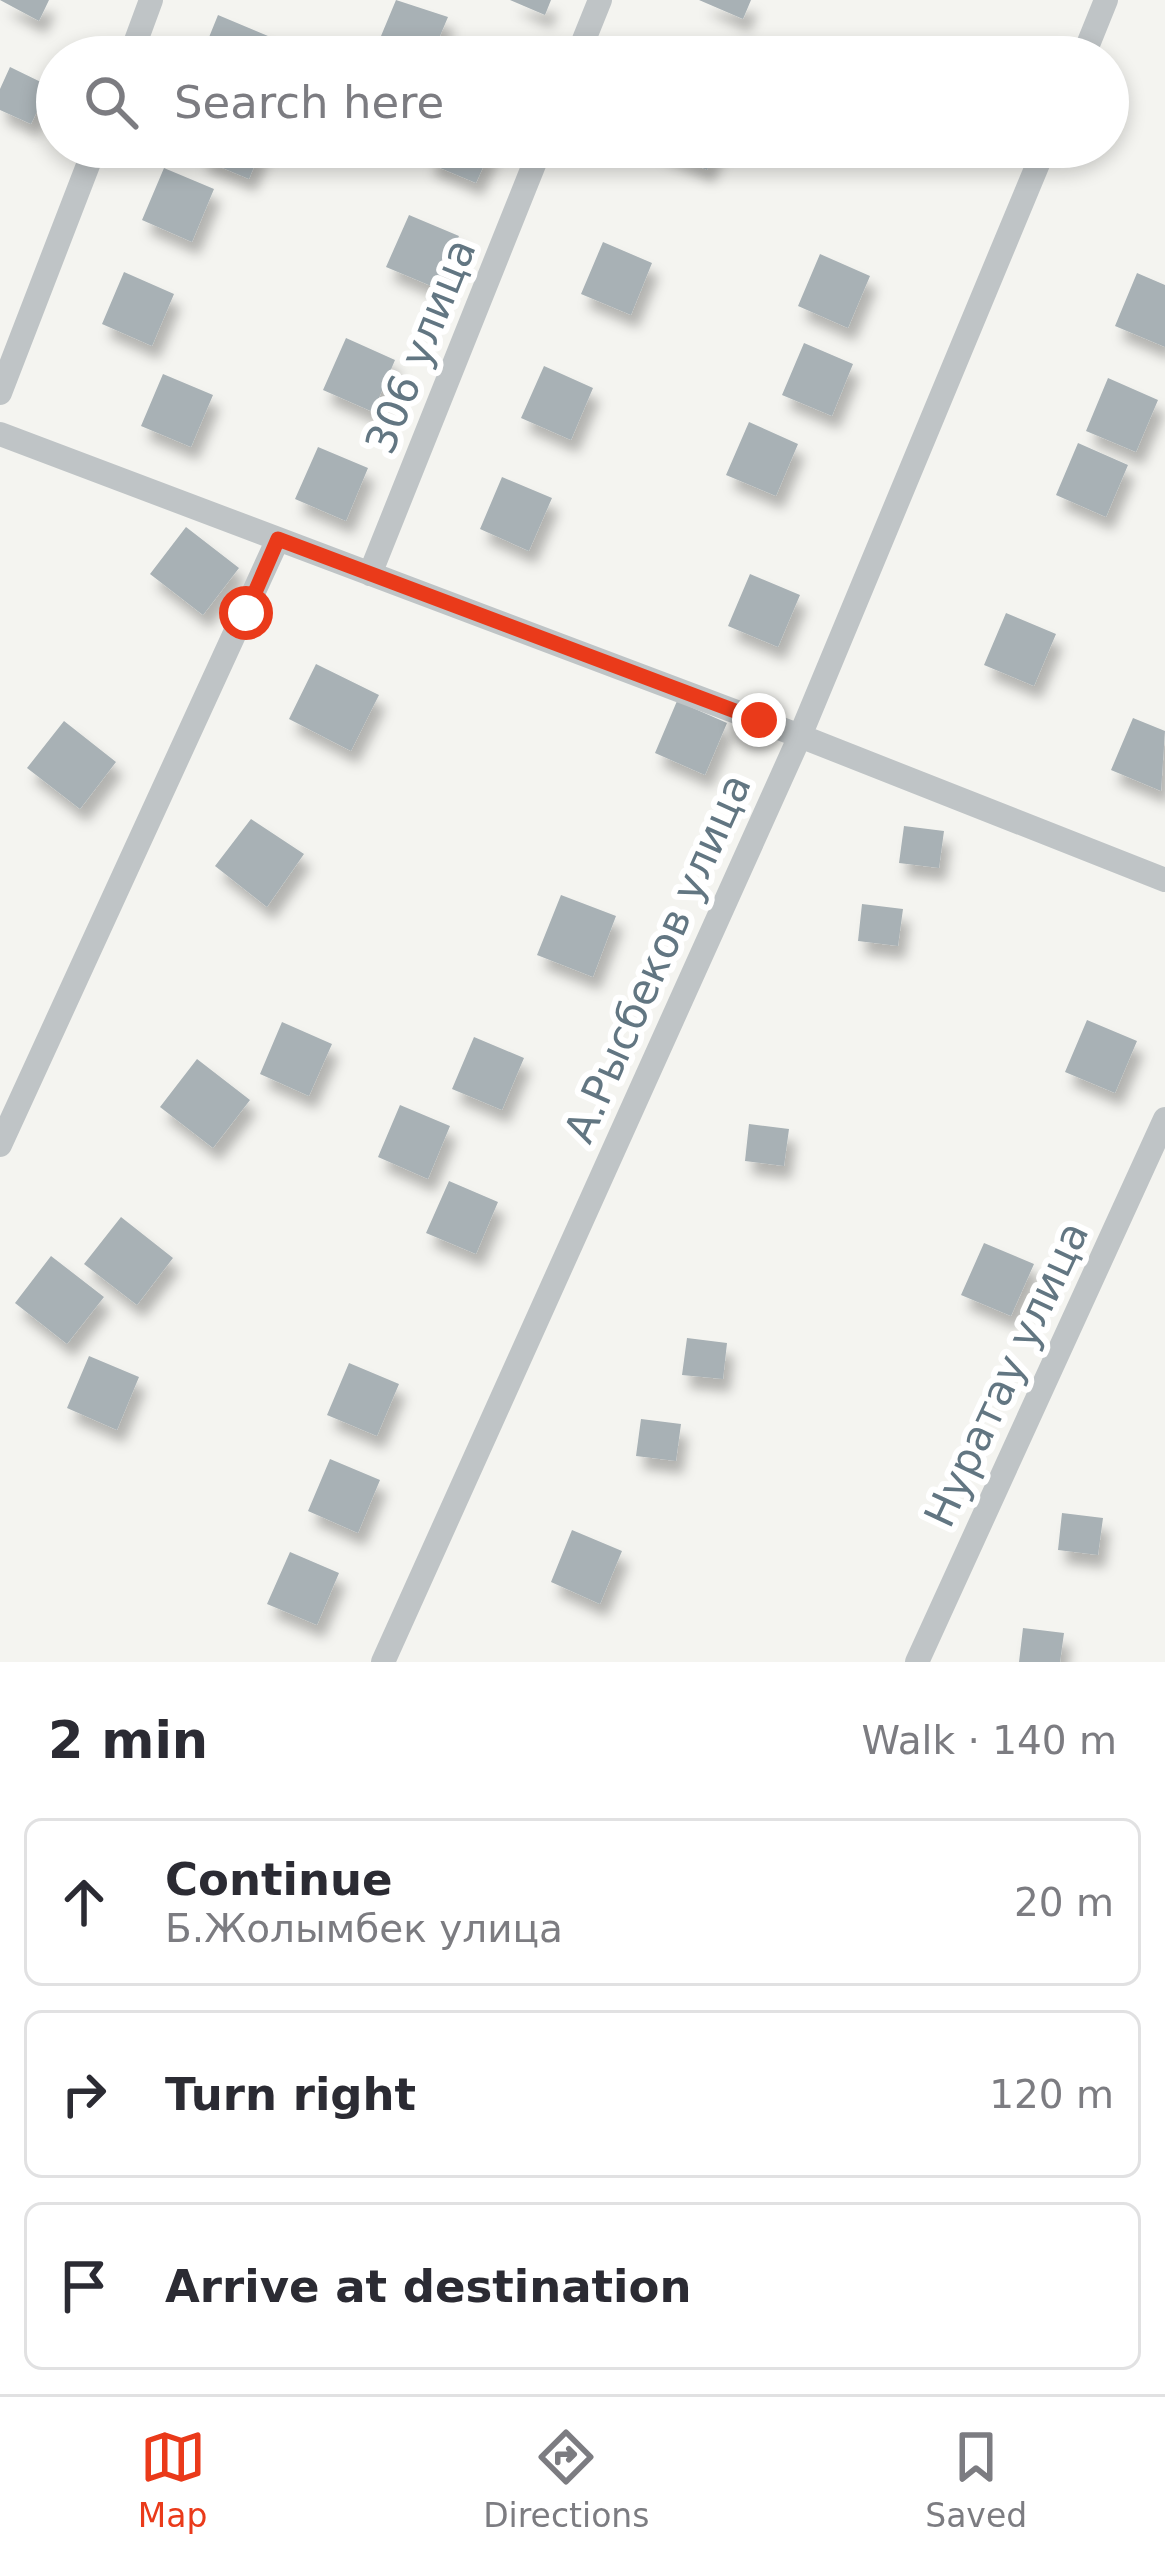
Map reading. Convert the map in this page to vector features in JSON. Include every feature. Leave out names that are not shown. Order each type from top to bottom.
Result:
[{"type":"street","points":[[138,36],[152,0]]},
{"type":"street","points":[[585,36],[600,0]]},
{"type":"street","points":[[1091,36],[1106,0]]},
{"type":"street","points":[[0,394],[87,168]]},
{"type":"street","name":"306 улица","points":[[370,574],[533,168]]},
{"type":"street","name":"А.Рысбеков улица","points":[[382,1662],[800,736],[1036,168]]},
{"type":"street","points":[[0,434],[800,736],[1165,880]]},
{"type":"street","points":[[0,1145],[278,539]]},
{"type":"street","name":"Нуратау улица","points":[[917,1662],[1165,1119]]},
{"type":"building","points":[[0,0],[49,0],[39,21]]},
{"type":"building","points":[[396,0],[448,17],[440,36],[381,36]]},
{"type":"building","points":[[510,0],[551,0],[545,15]]},
{"type":"building","points":[[699,0],[751,0],[743,19]]},
{"type":"building","points":[[218,15],[268,36],[210,36]]},
{"type":"building","points":[[10,67],[36,80],[36,113],[31,124],[0,110],[0,89]]},
{"type":"building","points":[[164,168],[214,189],[192,242],[142,220]]},
{"type":"building","points":[[223,168],[253,168],[249,179]]},
{"type":"building","points":[[440,168],[483,168],[476,183]]},
{"type":"building","points":[[409,215],[459,236],[436,288],[386,267]]},
{"type":"building","points":[[603,242],[652,263],[631,315],[581,294]]},
{"type":"building","points":[[820,254],[870,276],[848,328],[798,306]]},
{"type":"building","points":[[124,272],[174,294],[152,346],[102,324]]},
{"type":"building","points":[[1137,273],[1165,285],[1165,347],[1115,326]]},
{"type":"building","points":[[346,338],[395,360],[373,412],[323,390]]},
{"type":"building","points":[[804,343],[853,364],[832,416],[782,395]]},
{"type":"building","points":[[544,366],[593,388],[571,440],[521,418]]},
{"type":"building","points":[[163,374],[213,395],[191,447],[141,426]]},
{"type":"building","points":[[1108,378],[1158,400],[1136,452],[1086,431]]},
{"type":"building","points":[[749,422],[798,444],[776,496],[726,475]]},
{"type":"building","points":[[1078,443],[1128,465],[1106,517],[1056,495]]},
{"type":"building","points":[[318,447],[368,468],[346,521],[295,499]]},
{"type":"building","points":[[502,477],[552,498],[529,551],[480,529]]},
{"type":"building","points":[[186,527],[239,568],[203,615],[150,574]]},
{"type":"building","points":[[750,574],[800,595],[778,647],[728,626]]},
{"type":"building","points":[[1006,613],[1056,634],[1034,686],[984,665]]},
{"type":"building","points":[[316,664],[379,695],[351,751],[289,719]]},
{"type":"building","points":[[677,701],[727,723],[705,775],[655,753]]},
{"type":"building","points":[[1133,718],[1165,731],[1161,791],[1111,770]]},
{"type":"building","points":[[64,721],[116,762],[80,809],[27,768]]},
{"type":"building","points":[[251,819],[304,854],[267,907],[215,866]]},
{"type":"building","points":[[904,826],[944,831],[939,868],[899,863]]},
{"type":"building","points":[[561,895],[616,916],[593,977],[537,955]]},
{"type":"building","points":[[862,904],[903,909],[898,946],[858,941]]},
{"type":"building","points":[[1087,1020],[1137,1041],[1115,1093],[1065,1072]]},
{"type":"building","points":[[282,1022],[332,1044],[309,1096],[260,1074]]},
{"type":"building","points":[[474,1037],[524,1058],[502,1110],[452,1089]]},
{"type":"building","points":[[197,1059],[250,1100],[213,1148],[160,1107]]},
{"type":"building","points":[[400,1105],[450,1126],[428,1179],[378,1157]]},
{"type":"building","points":[[749,1124],[789,1129],[784,1166],[745,1161]]},
{"type":"building","points":[[449,1181],[498,1202],[476,1254],[426,1233]]},
{"type":"building","points":[[121,1217],[173,1258],[137,1305],[84,1264]]},
{"type":"building","points":[[984,1243],[1034,1264],[1011,1316],[961,1295]]},
{"type":"building","points":[[51,1256],[104,1297],[67,1344],[15,1303]]},
{"type":"building","points":[[687,1338],[727,1343],[723,1379],[682,1375]]},
{"type":"building","points":[[89,1356],[139,1377],[117,1430],[67,1408]]},
{"type":"building","points":[[349,1363],[399,1384],[377,1436],[327,1415]]},
{"type":"building","points":[[641,1419],[681,1424],[676,1461],[636,1456]]},
{"type":"building","points":[[330,1459],[380,1480],[358,1533],[308,1511]]},
{"type":"building","points":[[1062,1513],[1103,1518],[1098,1555],[1058,1550]]},
{"type":"building","points":[[572,1530],[622,1551],[600,1604],[551,1582]]},
{"type":"building","points":[[290,1552],[339,1573],[317,1625],[267,1604]]},
{"type":"building","points":[[1023,1628],[1064,1633],[1060,1662],[1019,1662]]},
{"type":"route","points":[[246,613],[278,539],[759,720]]}]
